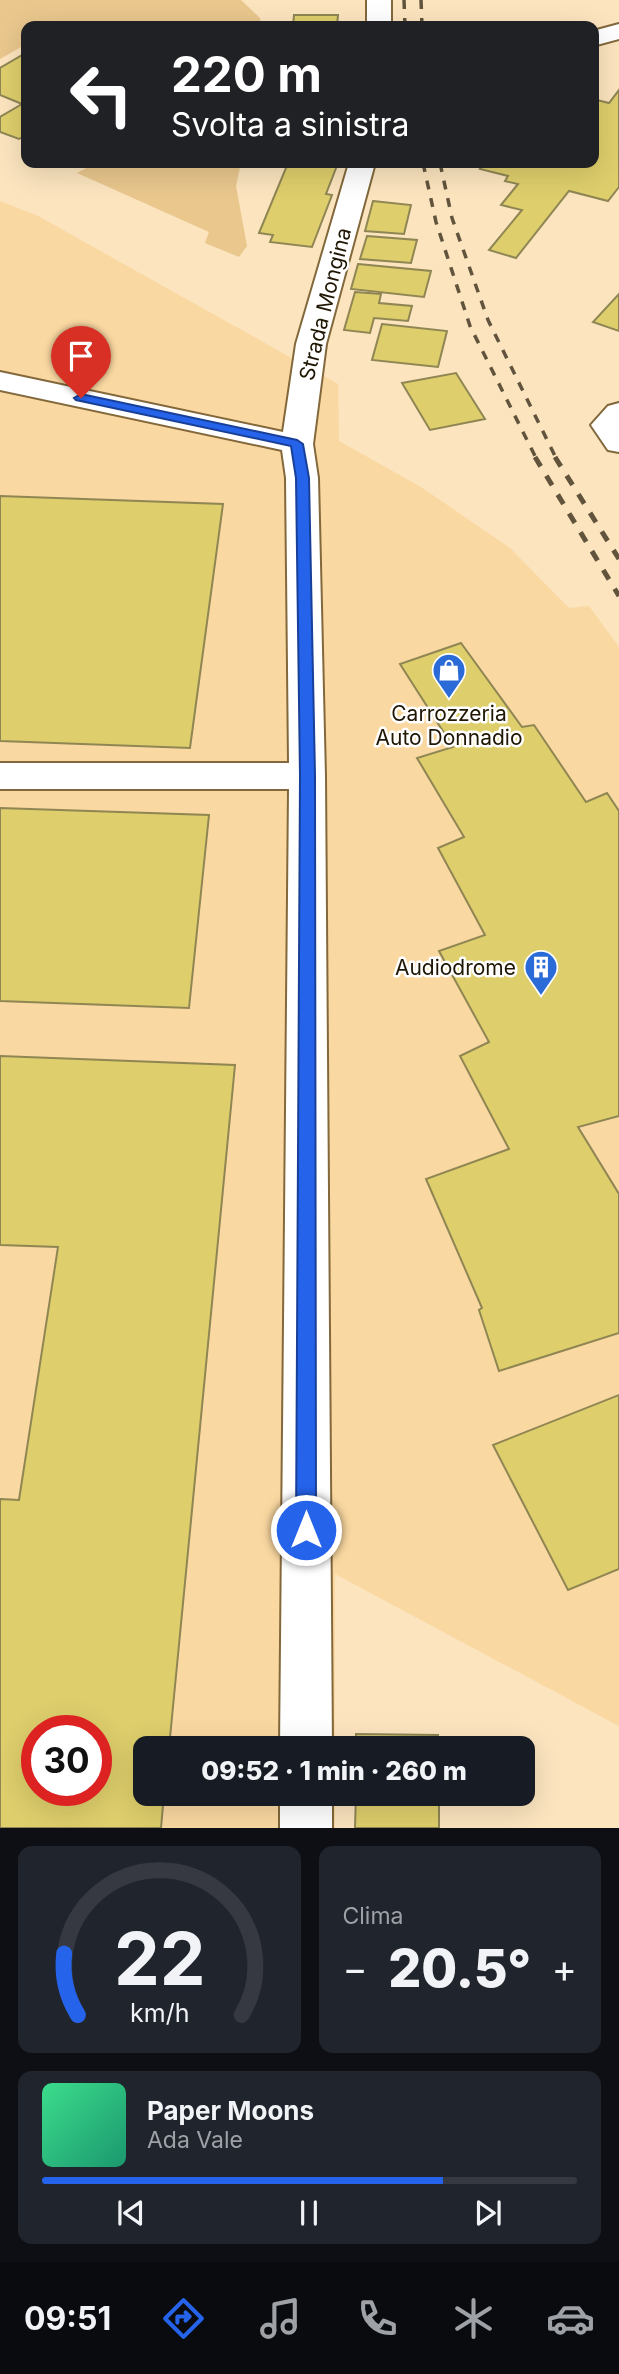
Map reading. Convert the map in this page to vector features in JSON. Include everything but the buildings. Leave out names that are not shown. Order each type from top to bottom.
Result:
[{"type":"street","points":[[379,0],[379,21]]},
{"type":"street","points":[[599,37],[619,31]]},
{"type":"street","name":"Strada Mongina","points":[[306,1736],[307,776],[302,478],[297,444],[311,344],[361,168]]},
{"type":"street","points":[[0,381],[297,444]]},
{"type":"street","points":[[0,776],[307,776]]},
{"type":"street","points":[[306,1806],[306,1828]]},
{"type":"shaded area","points":[[0,0],[241,0],[261,21],[21,21],[21,47],[0,59]]},
{"type":"shaded area","points":[[86,168],[240,168],[236,186],[247,246],[239,257],[205,243],[209,232],[77,173]]},
{"type":"shaded area","points":[[0,201],[38,216],[338,384],[339,441],[421,487],[510,548],[569,608],[589,606],[619,647],[619,1726],[335,1574],[335,1736],[133,1736],[133,1806],[335,1806],[335,1828],[0,1828]]},
{"type":"railway","points":[[404,0],[405,21]]},
{"type":"railway","points":[[421,0],[422,21]]},
{"type":"railway","points":[[424,168],[436,222],[470,326],[536,458]]},
{"type":"railway","points":[[441,168],[452,218],[488,320],[556,458]]},
{"type":"railway","points":[[535,457],[619,596]]},
{"type":"railway","points":[[555,457],[619,559]]},
{"type":"place","name":"Carrozzeria Auto Donnadio","points":[[449,700]]},
{"type":"place","name":"Audiodrome","points":[[541,997]]},
{"type":"route","points":[[81,398],[297,444],[302,478],[307,776],[306,1530]]}]
